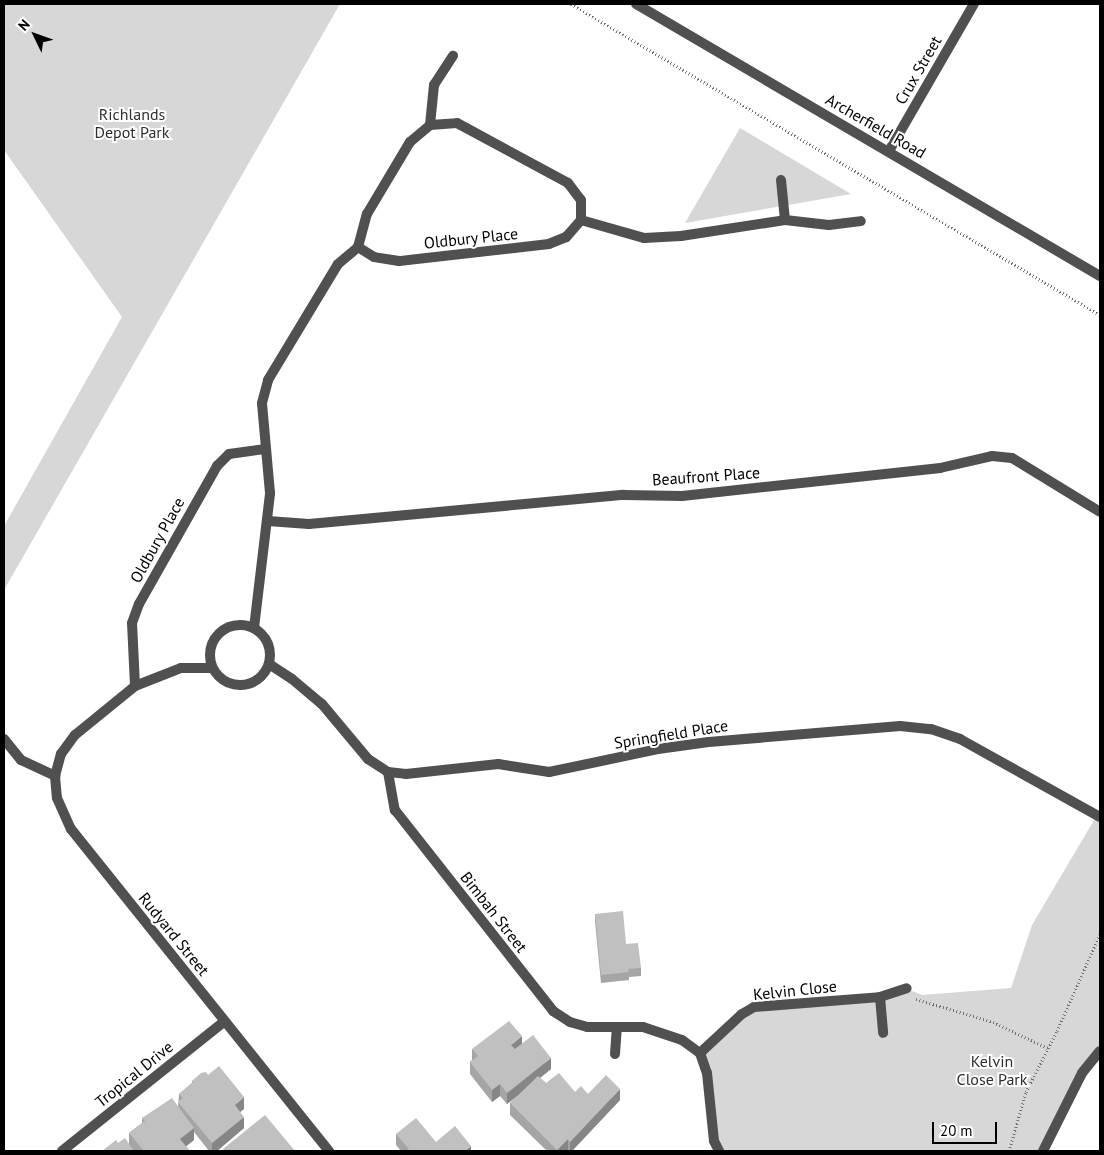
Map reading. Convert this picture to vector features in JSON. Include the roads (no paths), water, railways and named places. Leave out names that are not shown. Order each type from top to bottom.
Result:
[{"type":"street","name":"Archerfield Road","points":[[636,4],[1100,276]]},
{"type":"street","name":"Crux Street","points":[[889,151],[974,4]]},
{"type":"street","points":[[430,125],[434,85],[453,56]]},
{"type":"street","points":[[254,628],[270,493],[262,403],[268,380],[338,264],[358,247],[367,214],[410,142],[430,125],[457,123],[568,183],[581,200],[581,220],[644,238],[681,236],[785,220],[829,225],[861,221]]},
{"type":"street","points":[[781,180],[785,220]]},
{"type":"street","name":"Oldbury Place","points":[[358,247],[374,257],[399,261],[549,244],[566,236],[581,220]]},
{"type":"street","name":"Oldbury Place","points":[[135,686],[132,623],[139,604],[217,466],[229,454],[266,449]]},
{"type":"street","name":"Beaufront Place","points":[[268,521],[310,524],[624,495],[682,496],[940,468],[992,456],[1012,458],[1100,512]]},
{"type":"street","points":[[236,625],[254,628],[263,634],[269,643],[271,654],[269,664],[263,675],[254,682],[242,686],[230,684],[219,678],[212,668],[210,656],[212,643],[219,633],[236,625]]},
{"type":"street","points":[[269,664],[292,679],[322,704],[368,759],[388,772]]},
{"type":"street","points":[[4,739],[21,760],[55,776],[61,754],[75,735],[135,686],[181,668],[212,668]]},
{"type":"street","name":"Springfield Place","points":[[388,772],[406,774],[498,764],[549,772],[658,749],[709,742],[900,726],[931,728],[960,739],[1100,817]]},
{"type":"street","name":"Bimbah Street","points":[[388,772],[395,810],[553,1011],[570,1022],[587,1027],[643,1026],[682,1040],[700,1053]]},
{"type":"street","name":"Rudyard Street","points":[[55,776],[57,798],[71,829],[329,1151]]},
{"type":"street","name":"Kelvin Close","points":[[700,1053],[742,1014],[754,1007],[880,997],[907,988]]},
{"type":"street","points":[[880,997],[883,1033]]},
{"type":"street","name":"Tropical Drive","points":[[62,1151],[225,1021]]},
{"type":"street","points":[[615,1054],[616,1027]]},
{"type":"street","points":[[1043,1151],[1082,1073],[1100,1051]]},
{"type":"street","points":[[700,1053],[707,1073],[714,1141],[719,1151]]},
{"type":"park label","name":"Richlands Depot Park","points":[[132,123]]},
{"type":"park label","name":"Kelvin Close Park","points":[[992,1070]]}]
